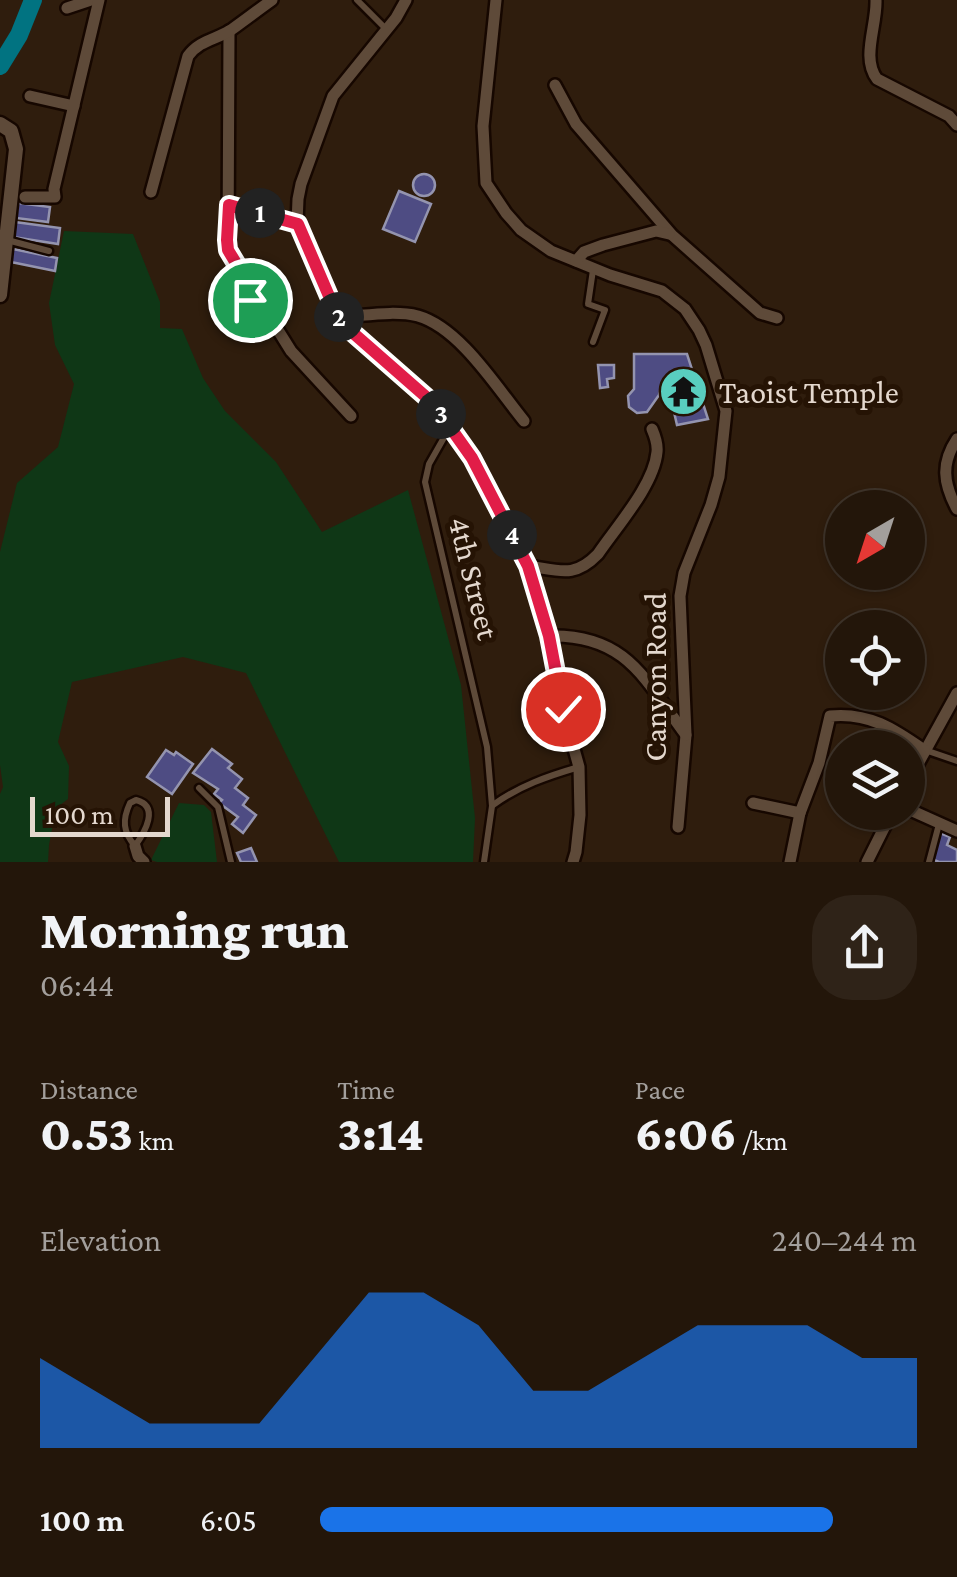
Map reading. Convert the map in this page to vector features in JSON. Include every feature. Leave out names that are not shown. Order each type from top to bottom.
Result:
[{"type":"street","points":[[25,197],[55,196],[95,0],[67,8]]},
{"type":"street","points":[[151,192],[188,56],[208,38],[229,31],[272,0]]},
{"type":"street","points":[[406,0],[333,96],[302,184],[298,224],[338,317],[433,403],[472,458],[528,566],[549,636],[579,767],[580,816],[573,862]]},
{"type":"street","name":"Canyon Road","points":[[496,0],[483,126],[486,183],[521,230],[552,251],[662,291],[685,309],[706,345],[726,411],[718,477],[684,573],[680,596],[686,735],[678,827]]},
{"type":"street","points":[[876,0],[871,71],[877,80],[949,116],[957,125]]},
{"type":"street","points":[[229,31],[228,250],[290,351],[350,416]]},
{"type":"street","points":[[555,84],[576,124],[672,235],[760,313],[778,318]]},
{"type":"street","points":[[30,96],[74,106]]},
{"type":"street","points":[[0,124],[11,132],[16,148],[5,211],[0,294]]},
{"type":"street","points":[[229,205],[298,224]]},
{"type":"street","points":[[576,261],[584,252],[602,245],[656,231],[672,235]]},
{"type":"street","points":[[216,310],[257,298]]},
{"type":"street","points":[[338,317],[422,317],[445,331],[473,357],[524,421]]},
{"type":"street","points":[[528,566],[571,571],[588,564],[598,554],[654,466],[658,448],[652,429]]},
{"type":"street","points":[[957,438],[947,454],[945,468],[949,494],[957,509]]},
{"type":"street","points":[[549,636],[600,643],[616,650],[632,662],[686,735]]},
{"type":"street","points":[[925,748],[956,694]]},
{"type":"street","points":[[827,730],[830,716],[844,714],[882,723],[893,730]]},
{"type":"street","points":[[790,862],[800,813],[825,737]]},
{"type":"street","points":[[752,804],[800,813]]},
{"type":"street","points":[[925,817],[957,830]]},
{"type":"street","points":[[867,862],[883,830]]},
{"type":"street","points":[[136,846],[144,862]]},
{"type":"lane","points":[[358,0],[386,30]]},
{"type":"lane","points":[[6,240],[49,250]]},
{"type":"lane","points":[[593,269],[588,304],[605,310],[593,342]]},
{"type":"lane","name":"4th Street","points":[[450,427],[429,464],[425,482],[487,747],[492,806],[484,862]]},
{"type":"lane","points":[[925,750],[957,761]]},
{"type":"lane","points":[[492,806],[531,783],[579,767]]},
{"type":"lane","points":[[199,788],[218,807],[231,862]]},
{"type":"lane","points":[[136,800],[148,805],[150,812],[136,846],[127,836],[124,822],[130,803],[136,800]]},
{"type":"lane","points":[[928,862],[939,823]]},
{"type":"green space","points":[[64,231],[133,234],[160,302],[160,328],[182,329],[203,378],[225,411],[276,462],[322,532],[408,490],[461,685],[475,818],[473,862],[339,862],[246,673],[183,657],[72,682],[58,742],[69,766],[68,799],[56,808],[48,862],[0,862],[0,552],[17,483],[58,447],[74,384],[55,345],[49,303]]},
{"type":"green space","points":[[179,803],[204,805],[211,812],[217,862],[151,860]]},
{"type":"building","points":[[420,174],[428,174],[435,185],[428,196],[420,196],[413,189],[413,181]]},
{"type":"building","points":[[399,191],[431,204],[415,242],[383,229]]},
{"type":"building","points":[[18,203],[50,207],[48,222],[16,218]]},
{"type":"building","points":[[15,222],[60,228],[58,244],[13,237]]},
{"type":"building","points":[[13,249],[57,258],[55,271],[11,262]]},
{"type":"building","name":"Taoist Temple","points":[[634,354],[687,354],[708,419],[677,425],[668,386],[661,386],[647,412],[637,413],[629,407],[628,396],[634,389]]},
{"type":"building","points":[[598,365],[614,365],[614,378],[607,379],[608,387],[600,388]]},
{"type":"building","points":[[212,749],[232,764],[228,768],[242,779],[235,788],[248,798],[243,805],[256,815],[243,833],[232,824],[238,817],[219,803],[222,800],[214,794],[218,789],[193,773]]},
{"type":"building","points":[[166,750],[193,764],[172,794],[147,777]]},
{"type":"building","points":[[940,833],[950,837],[947,845],[957,850],[957,862],[929,858]]},
{"type":"building","points":[[251,848],[257,862],[241,862],[237,853]]},
{"type":"waterway","points":[[0,66],[19,35],[33,0]]},
{"type":"place","name":"Taoist Temple","points":[[684,392]]},
{"type":"route","points":[[250,300],[257,298],[228,250],[229,205],[298,224],[338,317],[420,389],[472,458],[528,566],[549,636],[563,709]]}]
